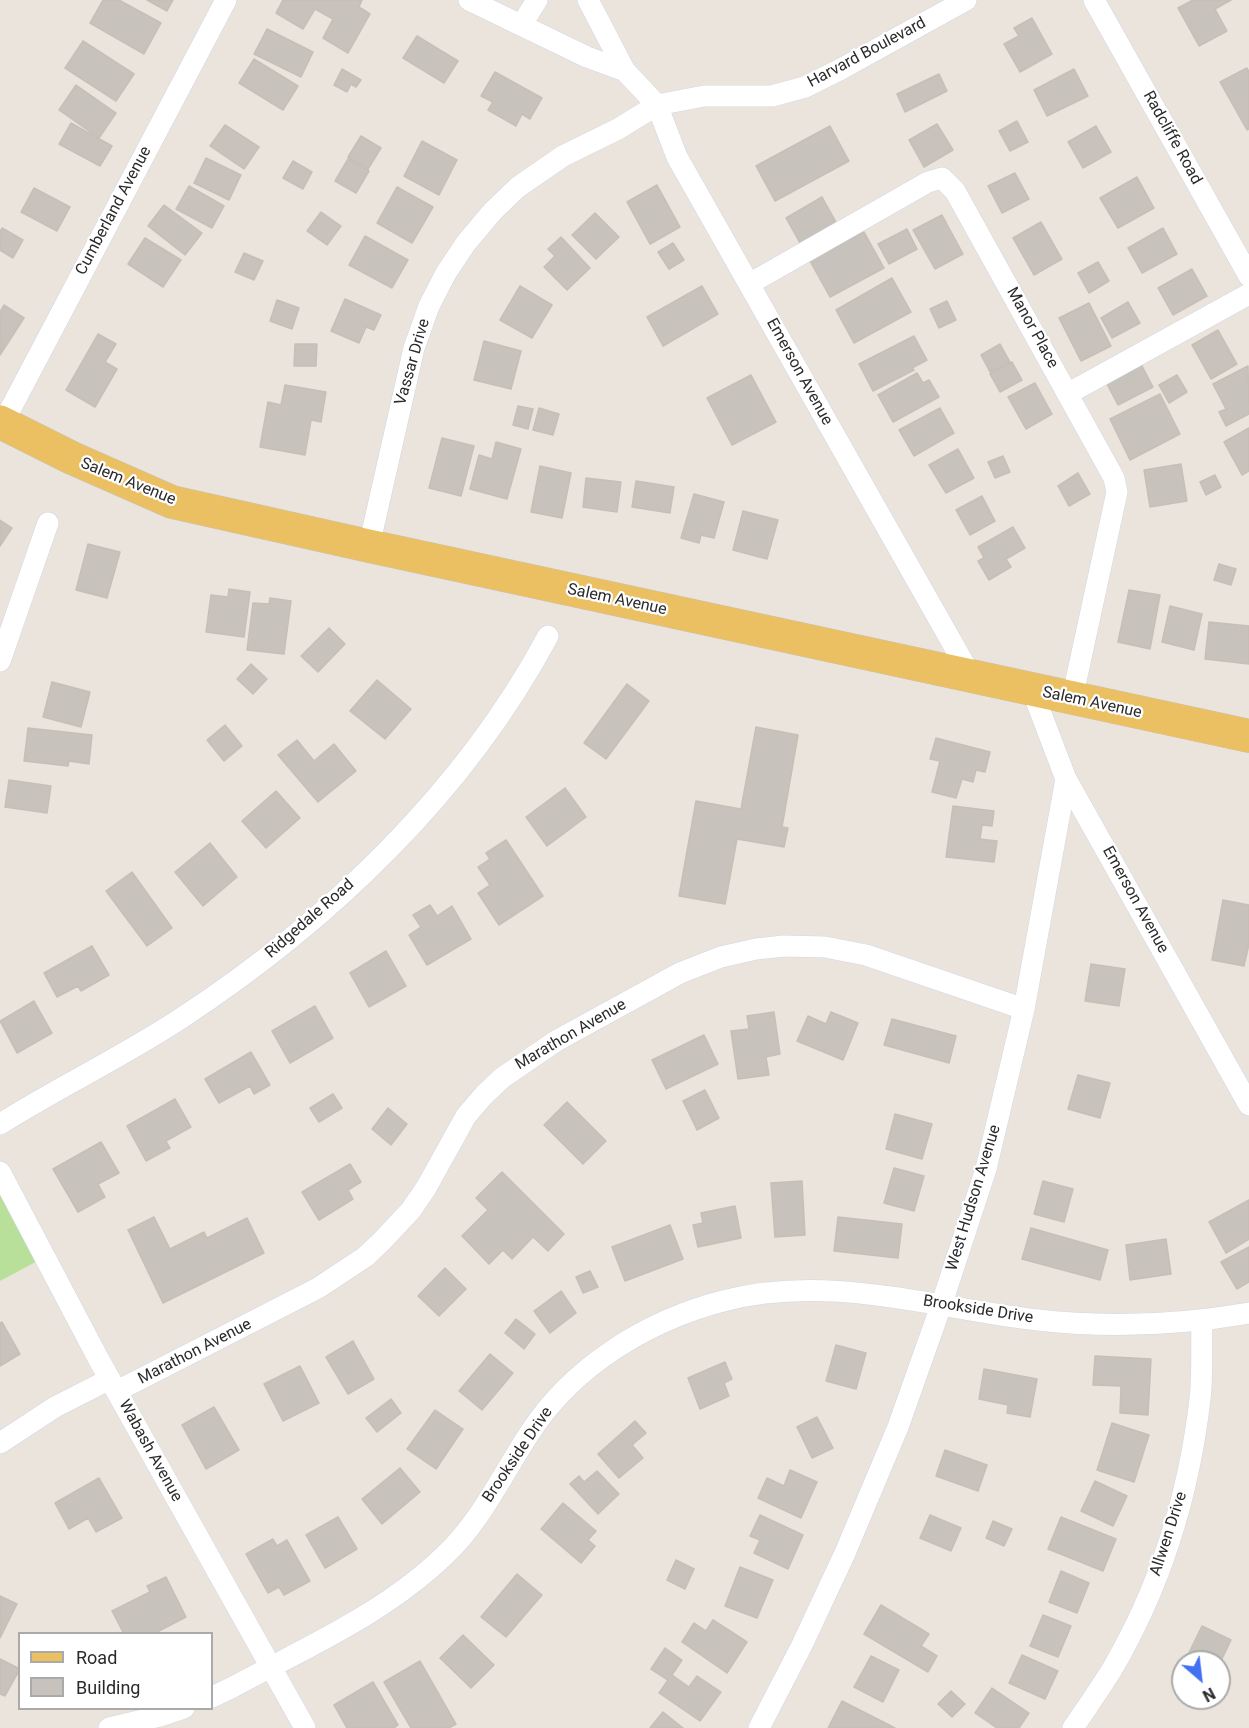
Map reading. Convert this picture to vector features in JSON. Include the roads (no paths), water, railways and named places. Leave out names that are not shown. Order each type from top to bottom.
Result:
[{"type":"main road","name":"Salem Avenue","points":[[1,422],[72,458],[172,502],[1249,736]]},
{"type":"street","name":"Cumberland Avenue","points":[[1,422],[226,0]]},
{"type":"street","points":[[469,0],[587,57],[625,71]]},
{"type":"street","points":[[522,24],[537,0]]},
{"type":"street","points":[[588,0],[625,71]]},
{"type":"street","name":"Harvard Boulevard","points":[[657,105],[704,96],[772,96],[806,87],[966,0]]},
{"type":"street","name":"Radcliffe Road","points":[[1094,0],[1249,276]]},
{"type":"street","name":"Emerson Avenue","points":[[625,71],[657,105],[677,157],[971,676]]},
{"type":"street","name":"Vassar Drive","points":[[369,546],[414,348],[429,306],[446,273],[466,243],[493,211],[518,187],[563,156],[618,129],[657,105]]},
{"type":"street","name":"Manor Place","points":[[749,284],[928,182],[942,178],[955,191],[1069,393],[1114,478],[1117,492],[1072,699]]},
{"type":"street","points":[[1069,393],[1249,294]]},
{"type":"street","points":[[0,661],[48,523]]},
{"type":"street","name":"Ridgedale Road","points":[[0,1124],[120,1056],[188,1014],[253,968],[323,910],[390,847],[451,780],[488,733],[531,668],[548,636]]},
{"type":"street","name":"Emerson Avenue","points":[[1032,690],[1066,779],[1249,1105]]},
{"type":"street","name":"West Hudson Avenue","points":[[759,1728],[802,1645],[845,1553],[898,1427],[942,1304],[986,1169],[1024,1009],[1066,779]]},
{"type":"street","name":"Marathon Avenue","points":[[0,1443],[55,1407],[114,1385],[318,1288],[364,1257],[411,1210],[426,1188],[466,1116],[502,1078],[556,1041],[680,974],[720,957],[784,946],[825,947],[866,955],[1024,1009]]},
{"type":"street","name":"Wabash Avenue","points":[[0,1172],[114,1385],[305,1728]]},
{"type":"street","name":"Brookside Drive","points":[[213,1696],[375,1611],[422,1576],[462,1537],[488,1501],[530,1432],[551,1405],[586,1370],[645,1330],[723,1301],[785,1291],[858,1292],[1075,1323],[1146,1324],[1202,1321],[1249,1313]]},
{"type":"street","name":"Allwen Drive","points":[[1073,1728],[1111,1671],[1135,1625],[1162,1562],[1180,1507],[1201,1396],[1202,1321]]},
{"type":"street","points":[[109,1728],[178,1710]]}]
